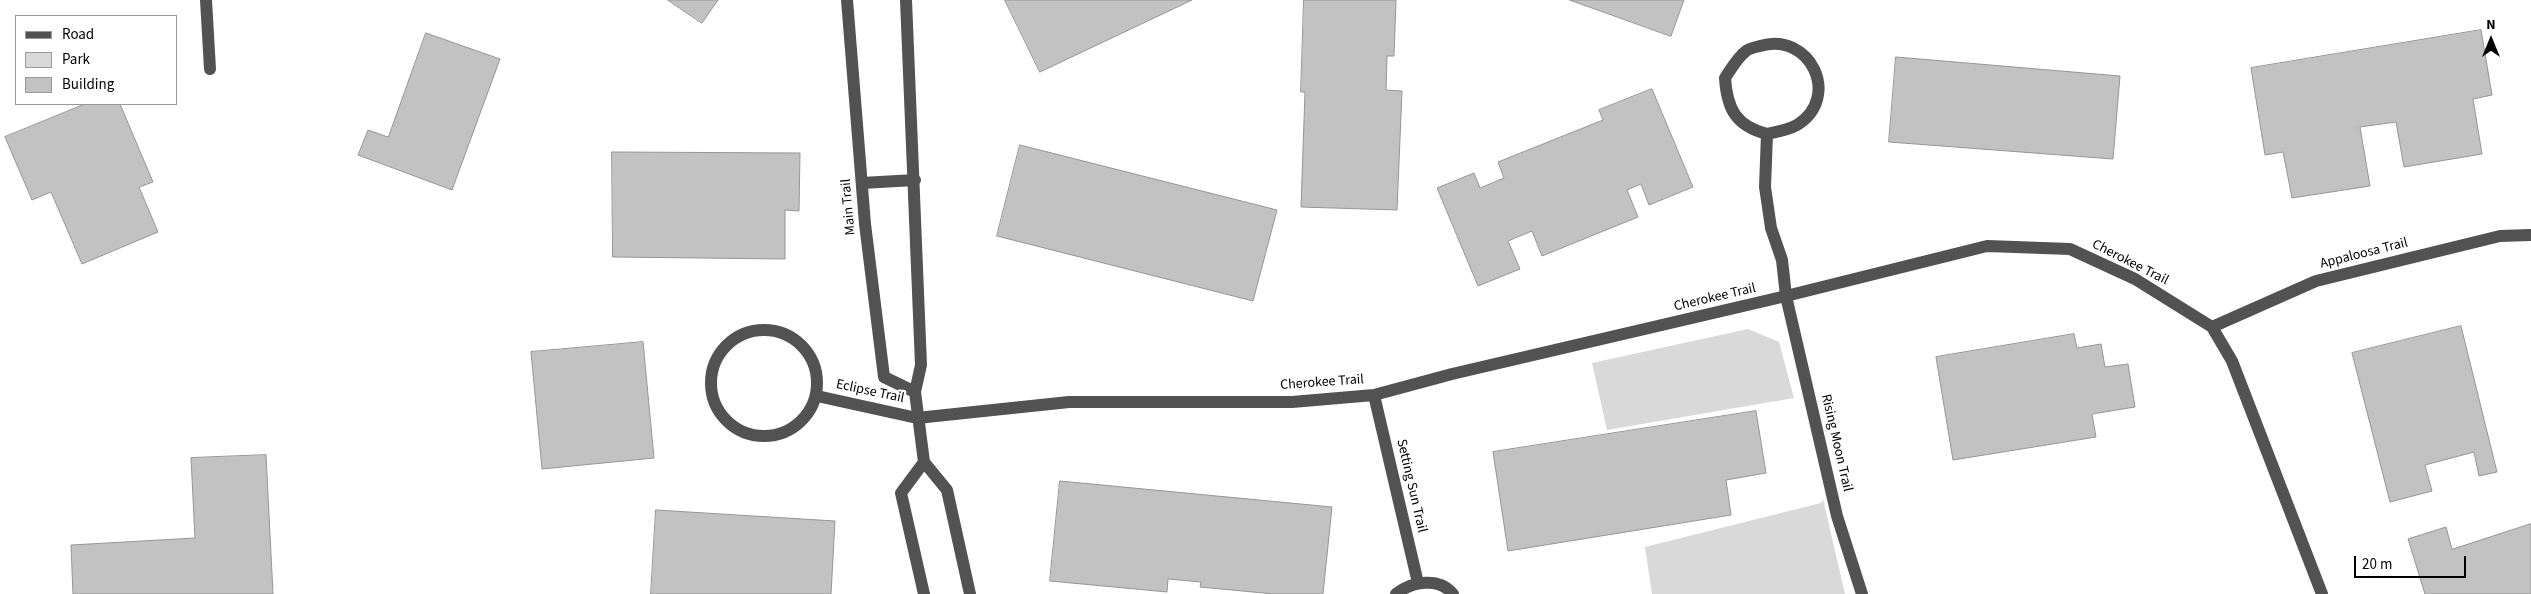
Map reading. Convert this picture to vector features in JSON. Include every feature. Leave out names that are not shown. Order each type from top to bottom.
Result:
[{"type":"street","points":[[206,0],[210,69]]},
{"type":"street","name":"Main Trail","points":[[847,0],[862,183],[884,377],[915,392]]},
{"type":"street","points":[[906,0],[910,128],[915,180],[922,365],[915,392],[917,418],[924,462],[947,490],[970,594]]},
{"type":"street","points":[[1767,44],[1789,46],[1807,58],[1818,76],[1819,96],[1809,114],[1796,125],[1767,134],[1750,129],[1736,117],[1726,97],[1725,78],[1747,50],[1767,44]]},
{"type":"street","name":"Rising Moon Trail","points":[[1767,134],[1765,186],[1771,228],[1782,260],[1786,296],[1837,516],[1862,594]]},
{"type":"street","points":[[862,183],[915,180]]},
{"type":"street","name":"Appaloosa Trail","points":[[2212,327],[2316,281],[2500,236],[2531,235]]},
{"type":"street","name":"Cherokee Trail","points":[[917,418],[1069,402],[1292,402],[1374,395],[1452,374],[1786,296],[1987,246],[2070,249],[2135,279],[2212,327],[2232,361],[2322,594]]},
{"type":"street","name":"Eclipse Trail","points":[[758,329],[776,331],[792,337],[805,347],[814,362],[818,379],[816,396],[809,413],[796,426],[780,434],[762,437],[744,433],[728,423],[717,408],[711,391],[711,373],[717,357],[727,343],[742,334],[758,329]]},
{"type":"street","name":"Setting Sun Trail","points":[[1374,395],[1418,583]]},
{"type":"street","name":"Eclipse Trail","points":[[816,396],[917,418]]},
{"type":"street","points":[[924,462],[901,493],[924,594]]},
{"type":"street","points":[[1396,594],[1406,587],[1418,583],[1442,586],[1453,594]]},
{"type":"green space","points":[[1748,329],[1779,342],[1794,398],[1607,430],[1592,363]]},
{"type":"green space","points":[[1823,499],[1845,594],[1652,594],[1645,547],[1821,503]]},
{"type":"building","points":[[668,0],[718,0],[702,23]]},
{"type":"building","points":[[1005,0],[1192,0],[1040,72]]},
{"type":"building","points":[[1304,0],[1396,0],[1394,56],[1387,56],[1386,90],[1402,91],[1397,210],[1301,207],[1305,92],[1301,92]]},
{"type":"building","points":[[1570,0],[1684,0],[1671,36]]},
{"type":"building","points":[[2481,30],[2492,95],[2473,99],[2482,154],[2404,167],[2396,122],[2360,127],[2370,186],[2292,198],[2283,152],[2265,155],[2251,68]]},
{"type":"building","points":[[426,33],[500,59],[452,190],[358,155],[368,130],[388,137]]},
{"type":"building","points":[[1896,57],[2120,76],[2113,159],[1889,142]]},
{"type":"building","points":[[1652,89],[1693,187],[1649,205],[1641,184],[1627,190],[1638,217],[1542,256],[1532,231],[1508,241],[1520,269],[1478,286],[1437,188],[1474,173],[1480,188],[1504,178],[1498,162],[1603,120],[1599,110]]},
{"type":"building","points":[[83,105],[120,105],[153,182],[139,187],[158,232],[82,264],[51,192],[32,200],[5,137]]},
{"type":"building","points":[[1020,145],[1277,210],[1253,301],[997,236]]},
{"type":"building","points":[[612,152],[800,153],[799,211],[785,210],[785,259],[613,257]]},
{"type":"building","points":[[2461,326],[2497,472],[2479,476],[2474,452],[2425,465],[2432,491],[2390,502],[2352,353]]},
{"type":"building","points":[[2074,334],[2077,348],[2101,344],[2105,367],[2128,364],[2135,407],[2092,414],[2096,437],[1953,460],[1936,357]]},
{"type":"building","points":[[643,342],[654,458],[542,469],[531,352]]},
{"type":"building","points":[[1756,411],[1766,473],[1726,480],[1731,515],[1508,551],[1493,452]]},
{"type":"building","points":[[266,455],[273,594],[73,594],[71,545],[195,538],[191,458]]},
{"type":"building","points":[[1060,481],[1332,507],[1323,594],[1274,594],[1200,587],[1201,582],[1168,579],[1167,592],[1050,581]]},
{"type":"building","points":[[656,510],[835,521],[831,594],[651,594]]},
{"type":"building","points":[[2531,524],[2531,594],[2425,594],[2408,539],[2446,527],[2452,549]]}]
